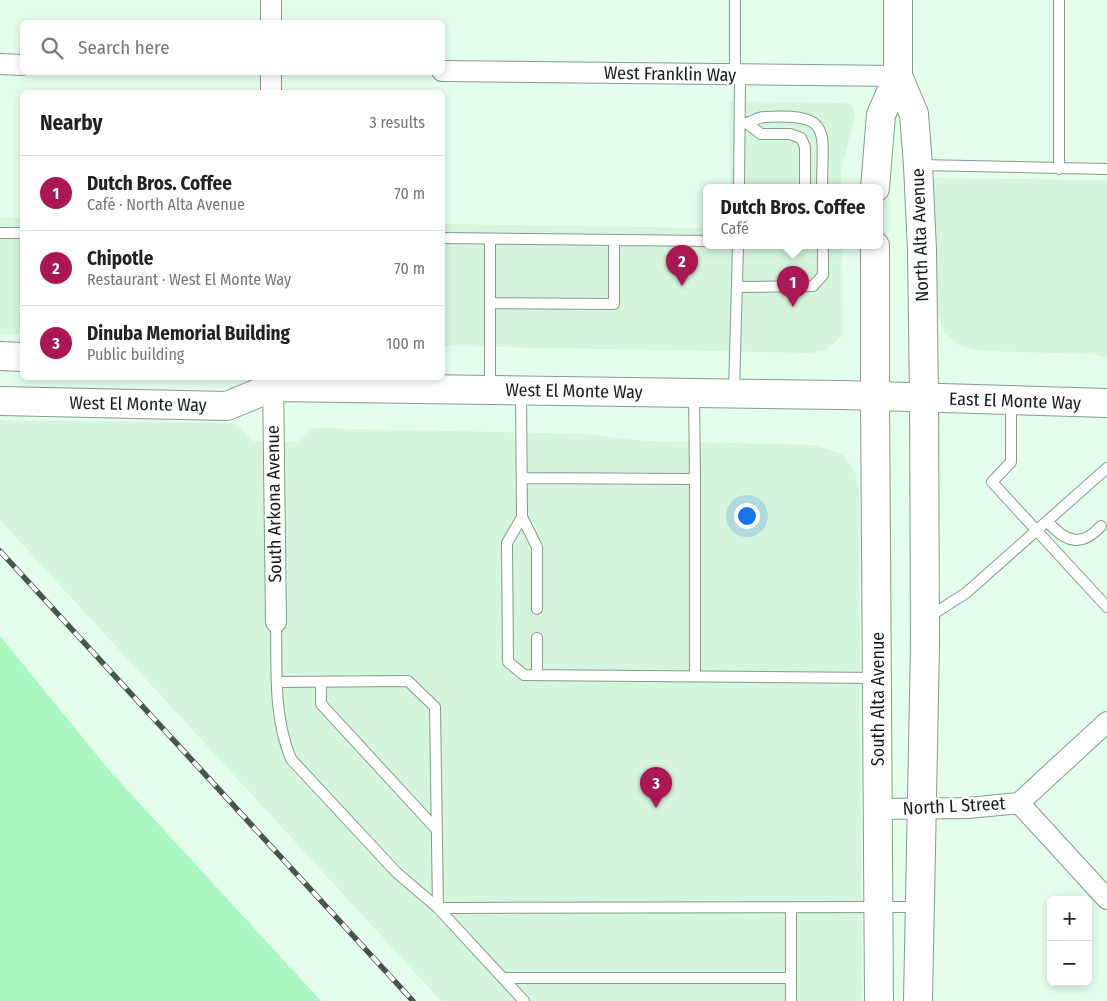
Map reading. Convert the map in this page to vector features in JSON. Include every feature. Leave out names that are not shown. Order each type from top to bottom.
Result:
[{"type":"main road","name":"North Alta Avenue","points":[[898,0],[898,76],[914,114],[918,165],[922,250],[924,398]]},
{"type":"main road","name":"North Alta Avenue","points":[[875,184],[881,115],[898,76]]},
{"type":"main road","points":[[875,249],[875,396]]},
{"type":"main road","points":[[0,356],[20,357]]},
{"type":"main road","name":"West El Monte Way","points":[[0,401],[227,406],[267,381],[490,390],[875,396]]},
{"type":"main road","name":"East El Monte Way","points":[[875,396],[1107,403]]},
{"type":"main road","name":"South Alta Avenue","points":[[875,396],[879,1001]]},
{"type":"main road","points":[[918,1001],[924,620],[924,398]]},
{"type":"street","points":[[271,0],[271,20]]},
{"type":"street","points":[[0,64],[20,65]]},
{"type":"street","name":"West Franklin Way","points":[[445,70],[898,76]]},
{"type":"street","points":[[271,75],[271,90]]},
{"type":"street","name":"South Arkona Avenue","points":[[267,381],[276,622]]},
{"type":"street","points":[[1019,803],[1107,722]]},
{"type":"street","name":"North L Street","points":[[879,809],[922,809],[1019,803],[1107,899]]},
{"type":"lane","points":[[735,0],[738,75],[744,124],[739,184]]},
{"type":"lane","points":[[1059,0],[1059,169]]},
{"type":"lane","points":[[744,124],[762,116],[802,117],[816,123],[822,135],[822,184]]},
{"type":"lane","points":[[744,124],[761,134],[790,134],[801,138],[805,147],[805,184]]},
{"type":"lane","points":[[918,165],[1107,170]]},
{"type":"lane","points":[[0,233],[20,233]]},
{"type":"lane","points":[[445,238],[703,241]]},
{"type":"lane","points":[[490,239],[490,390]]},
{"type":"lane","points":[[490,303],[614,304],[614,240]]},
{"type":"lane","points":[[734,393],[738,249]]},
{"type":"lane","points":[[738,287],[802,288],[813,286],[823,275],[821,249]]},
{"type":"lane","points":[[521,390],[522,517],[536,547],[537,609]]},
{"type":"lane","points":[[694,393],[695,676]]},
{"type":"lane","points":[[1011,401],[1011,462],[992,482],[1107,607]]},
{"type":"lane","points":[[924,620],[966,593],[1038,532],[1107,468]]},
{"type":"lane","points":[[522,478],[695,478]]},
{"type":"lane","points":[[522,517],[506,542],[508,662],[524,675],[878,678]]},
{"type":"lane","points":[[1048,522],[1060,535],[1075,540],[1087,539],[1101,526]]},
{"type":"lane","points":[[276,622],[277,682],[282,738],[291,760],[396,872],[438,908],[524,1001]]},
{"type":"lane","points":[[536,675],[537,638]]},
{"type":"lane","points":[[277,682],[408,681],[435,707],[438,908]]},
{"type":"lane","points":[[321,682],[321,704],[437,830]]},
{"type":"lane","points":[[438,908],[918,907]]},
{"type":"lane","points":[[791,908],[791,1001]]},
{"type":"lane","points":[[503,978],[791,978]]},
{"type":"shaded area","points":[[729,101],[846,103],[852,106],[855,116],[841,169],[841,184],[730,184]]},
{"type":"shaded area","points":[[931,178],[1107,180],[1107,358],[1092,354],[981,351],[960,346],[944,333],[938,313],[937,250]]},
{"type":"shaded area","points":[[0,218],[20,218],[20,334],[0,334]]},
{"type":"shaded area","points":[[445,224],[703,228],[703,249],[842,249],[843,335],[826,350],[810,353],[445,346]]},
{"type":"shaded area","points":[[0,420],[234,423],[253,441],[297,442],[311,428],[586,434],[645,441],[816,445],[842,454],[854,469],[859,487],[862,1001],[441,1001],[0,520]]},
{"type":"green space","points":[[0,636],[110,771],[321,1001],[0,1001]]},
{"type":"railway","points":[[0,551],[413,1001]]},
{"type":"place","name":"Chipotle","points":[[682,286]]},
{"type":"place","name":"Dutch Bros. Coffee","points":[[793,307]]},
{"type":"place","name":"Dinuba Memorial Building","points":[[656,808]]}]
